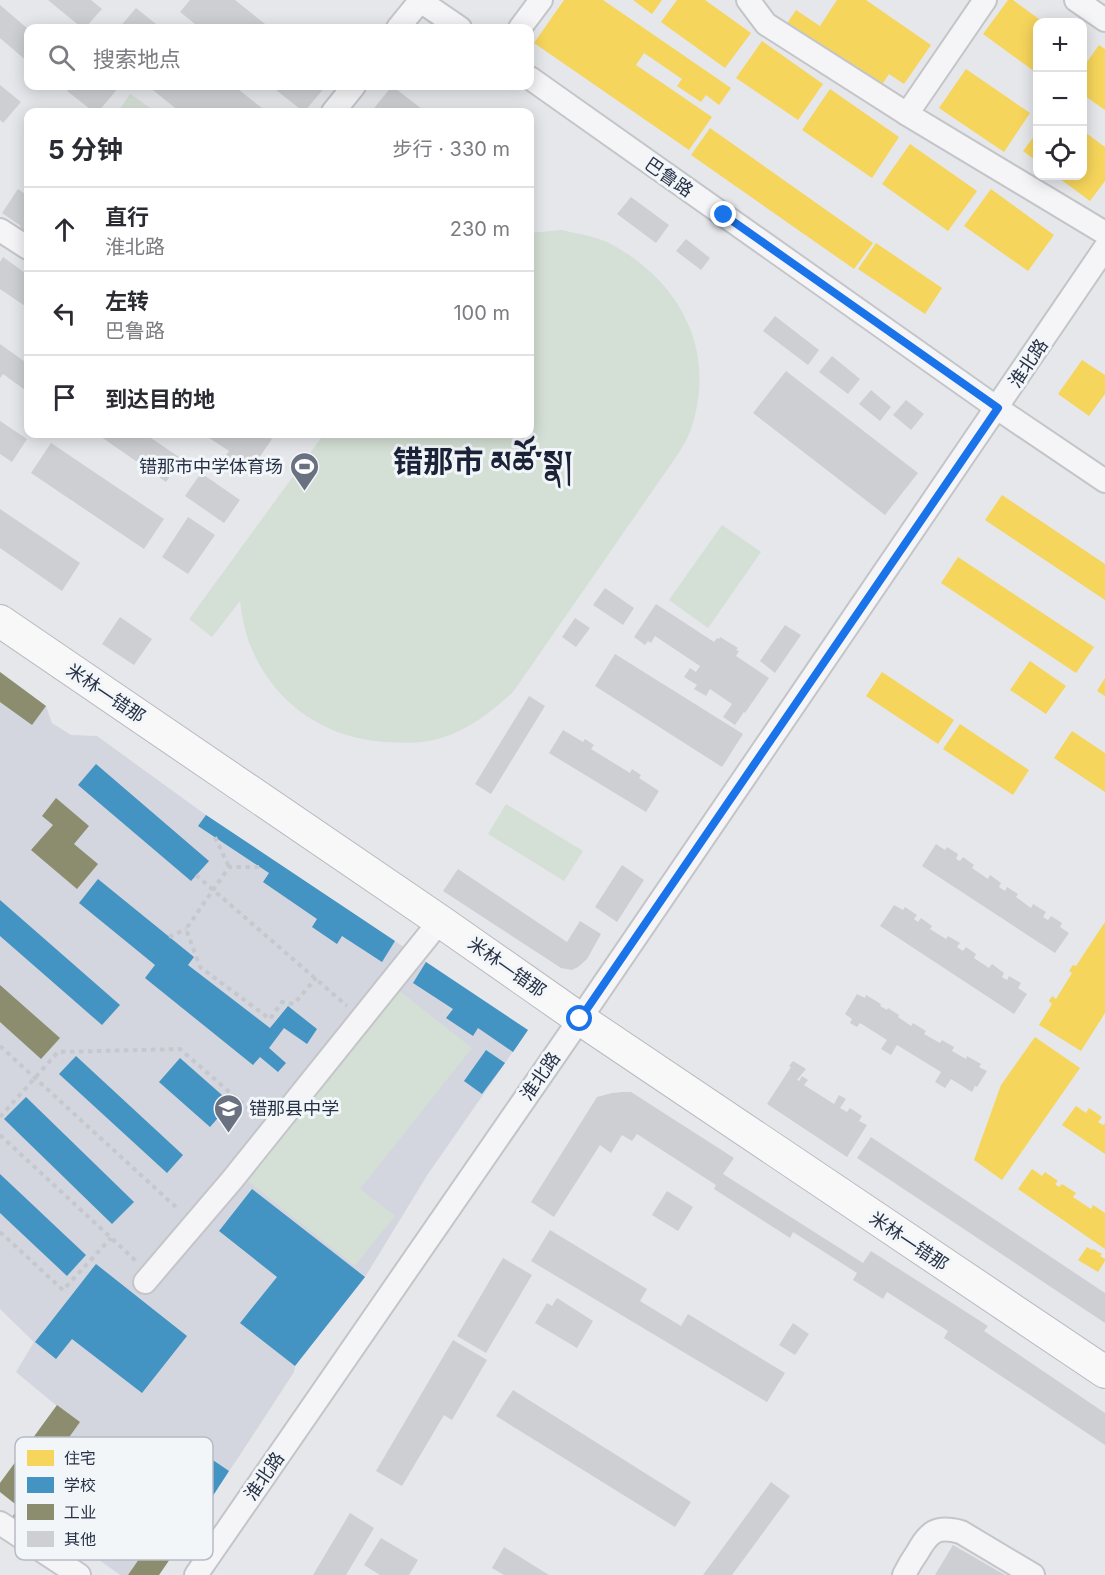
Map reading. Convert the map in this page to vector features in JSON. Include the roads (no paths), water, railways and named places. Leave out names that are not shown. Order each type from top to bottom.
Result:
[{"type":"highway","name":"米林—错那","points":[[0,621],[580,1019],[1105,1372]]},
{"type":"street","points":[[401,24],[420,0],[454,24]]},
{"type":"street","points":[[523,24],[541,0]]},
{"type":"street","points":[[748,0],[766,24],[907,114],[1105,233]]},
{"type":"street","points":[[907,114],[984,0]]},
{"type":"street","points":[[1076,0],[1105,20]]},
{"type":"street","name":"巴鲁路","points":[[534,81],[1105,481]]},
{"type":"street","points":[[336,108],[351,90]]},
{"type":"street","points":[[0,230],[24,245]]},
{"type":"street","name":"淮北路","points":[[213,1550],[580,1019],[1105,248]]},
{"type":"street","points":[[148,1278],[273,1129],[440,921]]},
{"type":"street","points":[[0,1523],[15,1533]]},
{"type":"street","points":[[904,1575],[926,1537],[941,1530],[951,1530],[961,1532],[1033,1575]]},
{"type":"street","points":[[56,1560],[79,1575]]},
{"type":"street","name":"淮北路","points":[[196,1575],[206,1560]]},
{"type":"place","name":"错那市中学体育场","points":[[304,492]]},
{"type":"place","name":"错那县中学","points":[[228,1134]]},
{"type":"district","name":"错那市 མཚོ་སྣ།","points":[[483,461]]}]
